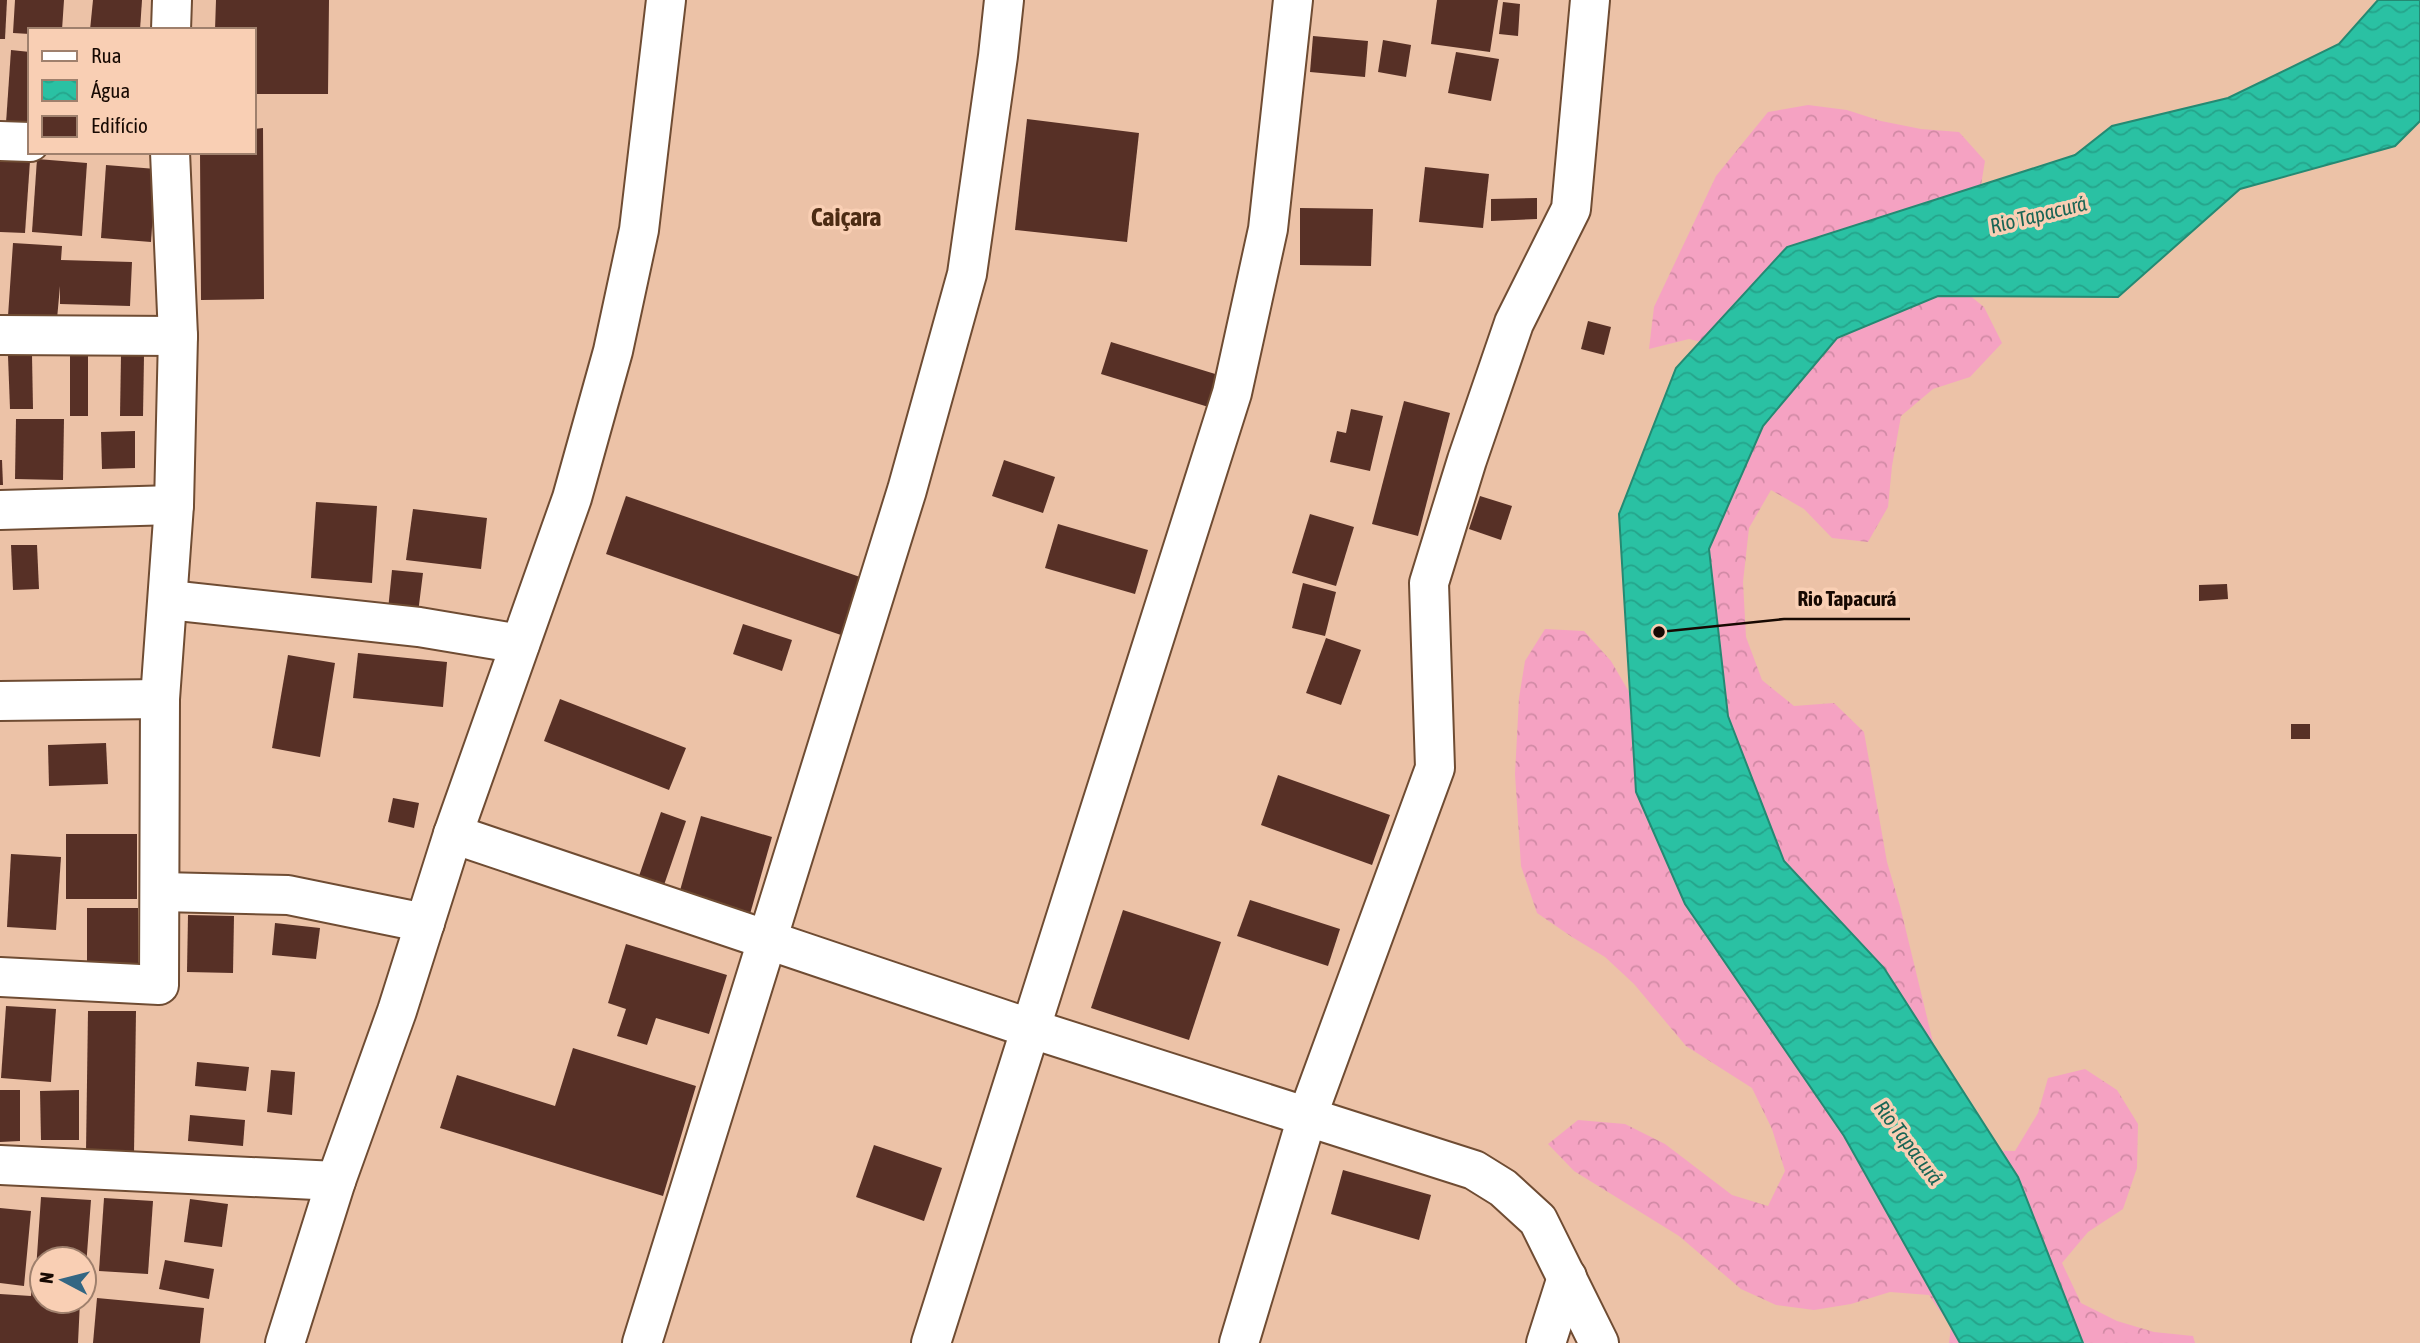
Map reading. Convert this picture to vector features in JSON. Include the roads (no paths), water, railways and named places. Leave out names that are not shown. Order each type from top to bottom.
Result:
[{"type":"street","points":[[172,0],[172,28]]},
{"type":"street","points":[[285,1343],[337,1181],[397,1011],[453,834],[572,498],[613,351],[639,230],[666,0]]},
{"type":"street","points":[[642,1343],[907,490],[967,274],[1004,0]]},
{"type":"street","points":[[931,1343],[1232,393],[1268,229],[1293,0]]},
{"type":"street","points":[[1239,1343],[1307,1117],[1435,768],[1429,583],[1467,460],[1514,323],[1571,209],[1590,0]]},
{"type":"street","points":[[0,141],[28,142]]},
{"type":"street","points":[[0,977],[159,985],[160,699],[174,505],[178,336],[170,154]]},
{"type":"street","points":[[0,335],[178,336]]},
{"type":"street","points":[[0,510],[174,505]]},
{"type":"street","points":[[169,600],[419,626],[520,644]]},
{"type":"street","points":[[0,701],[160,699]]},
{"type":"street","points":[[453,834],[1029,1028],[1475,1170],[1503,1188],[1538,1220],[1599,1343]]},
{"type":"street","points":[[161,892],[288,895],[425,923]]},
{"type":"street","points":[[0,1165],[337,1181]]},
{"type":"street","points":[[1546,1343],[1567,1277]]},
{"type":"water","points":[[2378,0],[2420,0],[2420,121],[2395,146],[2240,189],[2118,297],[1938,296],[1837,338],[1763,426],[1709,549],[1728,716],[1784,861],[1884,968],[2018,1177],[2083,1343],[1960,1343],[1844,1136],[1685,904],[1636,792],[1619,514],[1676,368],[1787,247],[2075,155],[2112,126],[2228,98],[2339,44]]},
{"type":"place","name":"Rio Tapacurá","points":[[1659,632]]},
{"type":"district","name":"Caiçara","points":[[846,217]]}]
